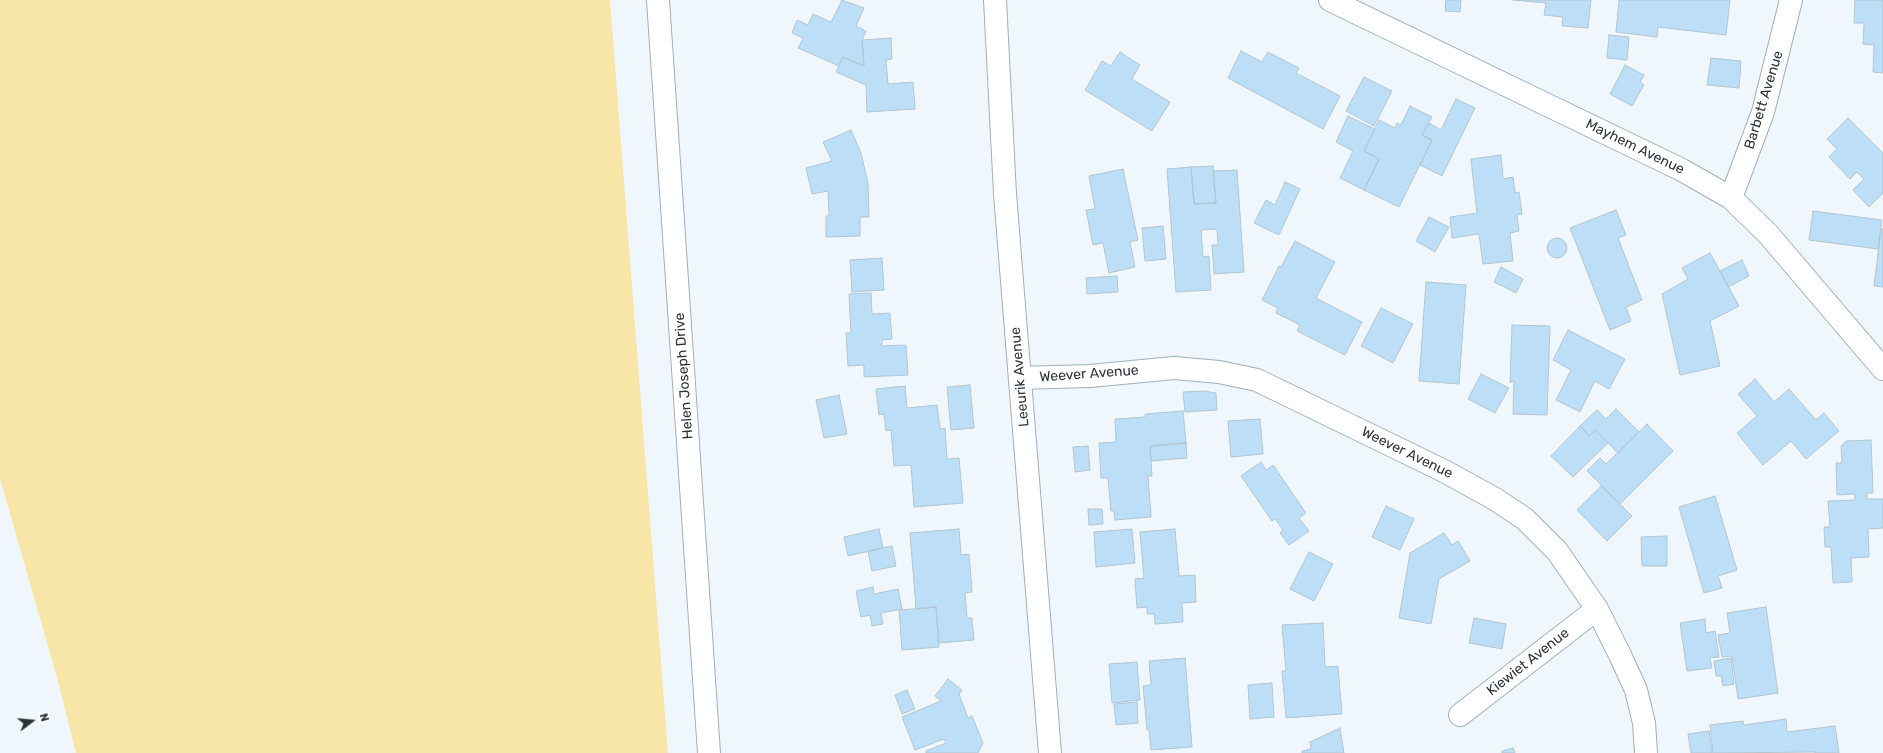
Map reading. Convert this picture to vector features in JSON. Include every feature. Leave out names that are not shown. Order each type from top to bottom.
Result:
[{"type":"street","name":"Helen Joseph Drive","points":[[658,0],[709,753]]},
{"type":"street","name":"Leeurik Avenue","points":[[995,0],[1005,194],[1050,753]]},
{"type":"street","name":"Mayhem Avenue","points":[[1330,0],[1682,170],[1731,198],[1768,234],[1883,369]]},
{"type":"street","name":"Barbett Avenue","points":[[1731,198],[1763,112],[1791,0]]},
{"type":"street","name":"Weever Avenue","points":[[1020,378],[1090,376],[1174,368],[1219,372],[1257,380],[1444,471],[1495,500],[1519,515],[1557,551],[1597,609],[1636,690],[1644,723],[1646,753]]},
{"type":"street","name":"Kiewiet Avenue","points":[[1460,715],[1597,609]]},
{"type":"shaded area","points":[[0,0],[610,0],[668,753],[76,753],[58,681],[0,479]]},
{"type":"building","points":[[842,0],[864,8],[856,26],[866,31],[862,40],[864,66],[843,57],[839,66],[798,48],[803,38],[792,33],[797,20],[808,25],[813,14],[831,22]]},
{"type":"building","points":[[1446,0],[1461,0],[1460,12],[1445,11]]},
{"type":"building","points":[[1513,0],[1591,0],[1588,28],[1562,26],[1563,17],[1544,15],[1546,3]]},
{"type":"building","points":[[1619,0],[1730,0],[1726,35],[1658,27],[1657,37],[1616,32]]},
{"type":"building","points":[[1855,0],[1883,0],[1883,73],[1873,72],[1874,45],[1863,44],[1864,23],[1854,23]]},
{"type":"building","points":[[1609,35],[1629,37],[1627,60],[1607,58]]},
{"type":"building","points":[[891,38],[892,59],[886,60],[888,84],[913,82],[915,109],[867,112],[866,85],[836,72],[843,57],[864,66],[862,40]]},
{"type":"building","points":[[1241,51],[1262,62],[1268,52],[1299,68],[1296,73],[1340,96],[1323,129],[1228,78]]},
{"type":"building","points":[[1120,52],[1140,65],[1132,79],[1170,102],[1152,131],[1085,90],[1102,61],[1111,66]]},
{"type":"building","points":[[1711,58],[1741,61],[1739,88],[1707,85]]},
{"type":"building","points":[[1625,65],[1644,75],[1640,82],[1644,85],[1632,106],[1610,94]]},
{"type":"building","points":[[1364,77],[1392,91],[1374,126],[1346,111]]},
{"type":"building","points":[[1456,99],[1475,108],[1442,176],[1420,165],[1432,140],[1422,135],[1429,123],[1441,130]]},
{"type":"building","points":[[1410,106],[1432,117],[1422,135],[1432,140],[1399,207],[1364,190],[1379,159],[1364,151],[1379,120],[1395,128],[1397,123],[1401,125]]},
{"type":"building","points":[[1348,116],[1375,129],[1364,151],[1379,159],[1364,190],[1340,178],[1353,151],[1336,142]]},
{"type":"building","points":[[1848,118],[1883,153],[1883,193],[1869,207],[1853,190],[1864,179],[1857,172],[1850,179],[1829,157],[1837,149],[1827,139]]},
{"type":"building","points":[[851,130],[861,153],[868,183],[869,217],[860,217],[860,236],[826,237],[826,216],[829,216],[828,191],[812,194],[806,168],[832,161],[823,142]]},
{"type":"building","points":[[1501,155],[1503,179],[1513,177],[1515,193],[1519,192],[1522,214],[1517,215],[1519,231],[1510,233],[1513,261],[1483,264],[1479,234],[1452,238],[1450,217],[1477,213],[1471,159]]},
{"type":"building","points":[[1213,166],[1216,203],[1194,204],[1191,167]]},
{"type":"building","points":[[1191,167],[1194,204],[1216,203],[1213,171],[1237,170],[1244,272],[1214,274],[1212,245],[1218,245],[1217,229],[1201,230],[1203,257],[1209,256],[1211,290],[1176,292],[1167,169]]},
{"type":"building","points":[[1123,169],[1138,240],[1130,242],[1135,267],[1109,273],[1103,243],[1093,245],[1086,210],[1095,209],[1089,176]]},
{"type":"building","points":[[1285,182],[1300,189],[1279,235],[1254,223],[1266,200],[1275,205]]},
{"type":"building","points":[[1616,210],[1626,235],[1618,238],[1642,300],[1626,307],[1631,321],[1610,330],[1570,228]]},
{"type":"building","points":[[1813,211],[1882,220],[1878,249],[1809,240]]},
{"type":"building","points":[[1429,217],[1449,227],[1435,252],[1416,241]]},
{"type":"building","points":[[1163,226],[1166,259],[1145,261],[1142,228]]},
{"type":"building","points":[[1881,229],[1883,229],[1883,287],[1874,286]]},
{"type":"building","points":[[1557,238],[1564,241],[1567,248],[1564,255],[1557,258],[1550,255],[1547,248],[1550,241]]},
{"type":"building","points":[[1295,241],[1335,262],[1316,298],[1362,322],[1345,355],[1297,331],[1300,325],[1276,313],[1278,308],[1262,300],[1279,266],[1281,267]]},
{"type":"building","points":[[1710,253],[1739,306],[1710,321],[1720,366],[1680,375],[1662,294],[1688,279],[1682,268]]},
{"type":"building","points":[[882,258],[884,290],[852,292],[850,260]]},
{"type":"building","points":[[1742,260],[1749,276],[1728,287],[1720,271]]},
{"type":"building","points":[[1501,267],[1523,279],[1516,293],[1494,282]]},
{"type":"building","points":[[1117,276],[1118,292],[1087,294],[1086,278]]},
{"type":"building","points":[[1426,282],[1466,285],[1459,384],[1419,381]]},
{"type":"building","points":[[871,293],[872,314],[890,313],[892,339],[882,340],[882,346],[906,345],[908,375],[864,377],[864,365],[848,366],[846,333],[851,333],[849,294]]},
{"type":"building","points":[[1381,308],[1413,324],[1393,363],[1361,346]]},
{"type":"building","points":[[1512,325],[1550,326],[1547,415],[1513,414],[1514,382],[1510,382]]},
{"type":"building","points":[[1568,330],[1625,359],[1609,389],[1595,381],[1580,412],[1556,400],[1571,370],[1553,360]]},
{"type":"building","points":[[1481,374],[1509,388],[1495,413],[1468,399]]},
{"type":"building","points":[[1755,379],[1774,402],[1789,389],[1816,420],[1824,413],[1839,431],[1806,459],[1791,441],[1763,465],[1737,433],[1757,416],[1738,394]]},
{"type":"building","points":[[970,385],[974,428],[951,430],[947,387]]},
{"type":"building","points":[[905,386],[907,408],[937,405],[940,429],[945,428],[947,459],[959,458],[963,503],[914,507],[911,465],[894,466],[891,430],[886,431],[884,414],[879,415],[876,389]]},
{"type":"building","points":[[1204,391],[1216,393],[1217,410],[1185,412],[1183,392]]},
{"type":"building","points":[[839,395],[847,434],[824,438],[816,400]]},
{"type":"building","points":[[1616,409],[1639,432],[1618,453],[1595,430],[1589,436],[1580,426],[1597,410],[1606,419]]},
{"type":"building","points":[[1183,411],[1186,443],[1150,446],[1152,476],[1148,476],[1151,517],[1115,520],[1114,511],[1111,511],[1108,478],[1101,478],[1099,443],[1116,442],[1115,419],[1145,417],[1145,414]]},
{"type":"building","points":[[1260,419],[1263,454],[1231,457],[1228,421]]},
{"type":"building","points":[[1647,424],[1673,451],[1620,504],[1587,471],[1600,458],[1606,464]]},
{"type":"building","points":[[1580,426],[1589,436],[1595,430],[1608,443],[1573,477],[1551,456]]},
{"type":"building","points":[[1871,440],[1873,493],[1867,493],[1867,499],[1883,499],[1883,528],[1868,529],[1869,557],[1851,558],[1852,582],[1833,583],[1831,547],[1825,547],[1824,527],[1830,527],[1828,501],[1855,500],[1855,494],[1837,495],[1836,463],[1842,463],[1841,446],[1846,441]]},
{"type":"building","points":[[1186,443],[1187,458],[1151,461],[1150,446]]},
{"type":"building","points":[[1088,446],[1090,470],[1075,472],[1073,447]]},
{"type":"building","points":[[1261,462],[1266,470],[1273,465],[1306,513],[1299,518],[1309,531],[1289,545],[1280,533],[1283,530],[1275,519],[1272,521],[1241,476]]},
{"type":"building","points":[[1601,486],[1632,516],[1607,541],[1577,510]]},
{"type":"building","points":[[1715,496],[1737,570],[1718,576],[1722,588],[1704,593],[1679,507]]},
{"type":"building","points":[[1386,506],[1414,519],[1400,550],[1372,537]]},
{"type":"building","points":[[1088,509],[1102,509],[1103,524],[1089,525]]},
{"type":"building","points":[[879,529],[883,548],[848,556],[844,537]]},
{"type":"building","points":[[959,529],[961,555],[969,554],[972,592],[965,593],[967,618],[972,618],[974,640],[939,643],[936,607],[916,609],[910,533]]},
{"type":"building","points":[[1132,529],[1135,563],[1096,567],[1094,532]]},
{"type":"building","points":[[1175,529],[1179,576],[1195,575],[1196,602],[1182,603],[1183,622],[1155,624],[1154,614],[1147,614],[1147,607],[1137,608],[1135,579],[1144,578],[1140,532]]},
{"type":"building","points":[[1444,533],[1452,545],[1458,541],[1470,561],[1439,579],[1431,624],[1399,618],[1410,553]]},
{"type":"building","points":[[1667,536],[1667,566],[1642,566],[1641,537]]},
{"type":"building","points":[[892,546],[896,566],[872,571],[868,551]]},
{"type":"building","points":[[1309,552],[1333,564],[1314,601],[1290,589]]},
{"type":"building","points":[[873,587],[874,594],[898,589],[902,609],[881,613],[883,624],[872,626],[870,615],[861,617],[856,591]]},
{"type":"building","points":[[936,607],[939,647],[902,650],[899,610]]},
{"type":"building","points":[[1766,607],[1778,693],[1738,699],[1732,656],[1722,657],[1718,635],[1730,633],[1727,613]]},
{"type":"building","points":[[1474,618],[1506,624],[1502,649],[1469,643]]},
{"type":"building","points":[[1705,619],[1706,633],[1715,631],[1719,657],[1710,658],[1712,668],[1687,671],[1680,623]]},
{"type":"building","points":[[1323,623],[1325,667],[1338,666],[1342,714],[1286,718],[1282,671],[1286,671],[1282,625]]},
{"type":"building","points":[[1185,658],[1192,747],[1151,750],[1149,730],[1147,730],[1143,686],[1151,685],[1149,661]]},
{"type":"building","points":[[1731,658],[1734,684],[1723,686],[1721,676],[1716,676],[1714,661]]},
{"type":"building","points":[[1137,662],[1140,700],[1112,703],[1109,664]]},
{"type":"building","points":[[948,679],[962,690],[959,694],[968,718],[972,716],[983,743],[978,753],[926,753],[926,751],[946,743],[944,739],[915,750],[902,717],[941,701],[935,696]]},
{"type":"building","points":[[1272,683],[1274,717],[1250,719],[1248,685]]},
{"type":"building","points":[[907,690],[915,709],[902,714],[895,695]]},
{"type":"building","points":[[1137,702],[1138,723],[1116,725],[1114,704]]},
{"type":"building","points":[[1786,719],[1787,732],[1835,726],[1839,753],[1713,753],[1710,725],[1743,721],[1744,725]]},
{"type":"building","points":[[1340,728],[1344,753],[1302,753],[1302,751],[1311,749],[1310,742]]},
{"type":"building","points":[[1709,731],[1712,753],[1691,753],[1688,734]]},
{"type":"building","points":[[1513,748],[1515,753],[1502,753],[1502,751]]}]
